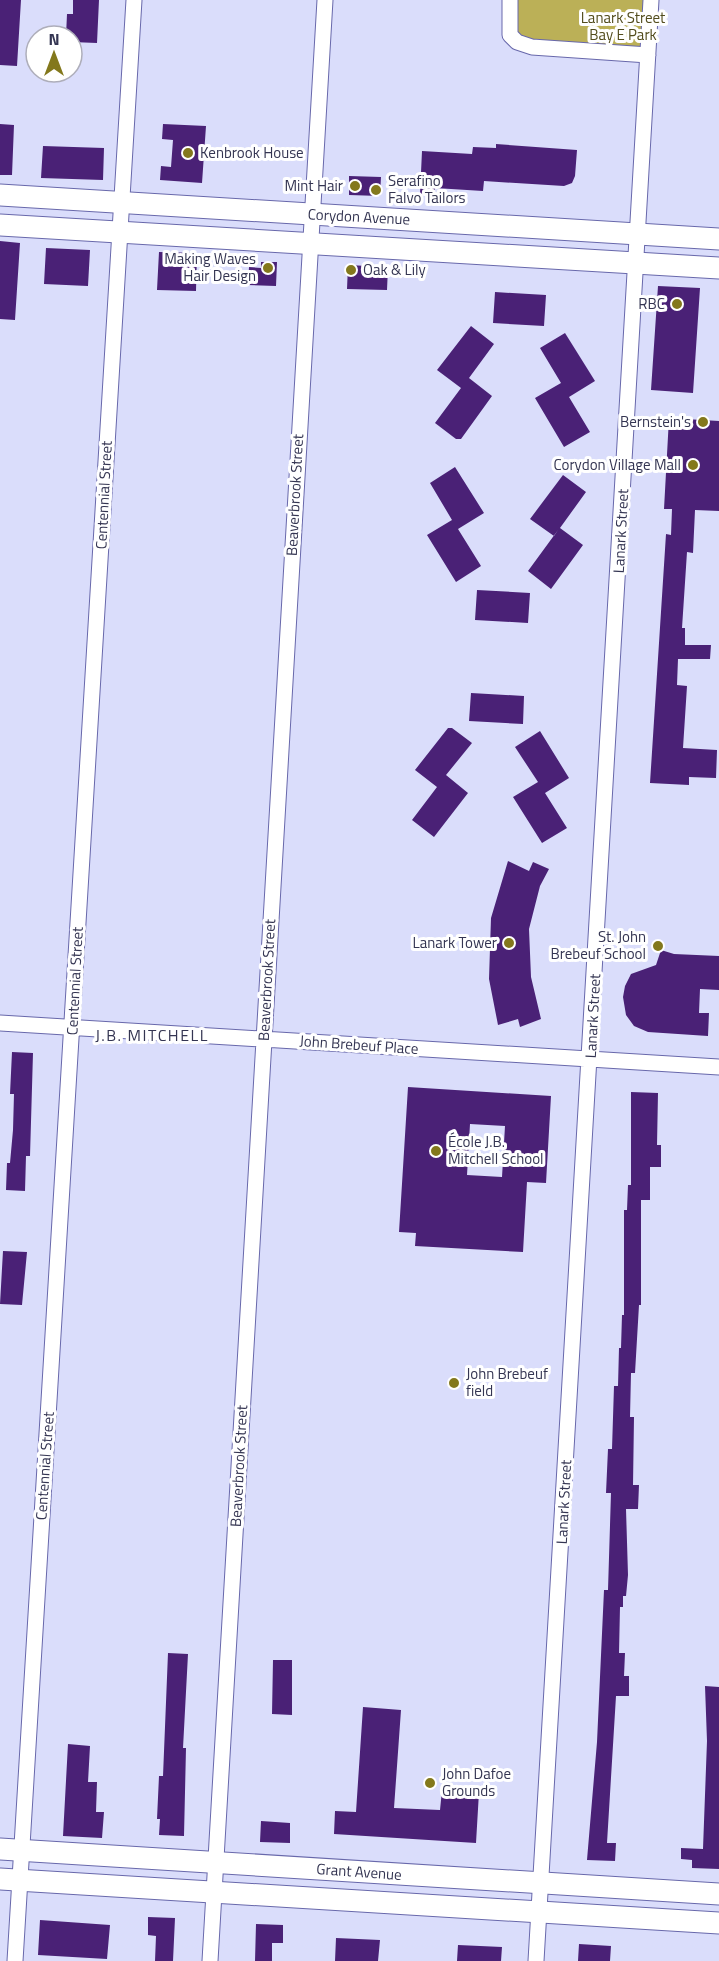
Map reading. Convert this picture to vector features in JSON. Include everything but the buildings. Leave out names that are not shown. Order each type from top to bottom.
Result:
[{"type":"main road","name":"Corydon Avenue","points":[[0,195],[719,239]]},
{"type":"main road","name":"Corydon Avenue","points":[[0,225],[719,268]]},
{"type":"main road","name":"Grant Avenue","points":[[0,1849],[719,1894]]},
{"type":"main road","name":"Grant Avenue","points":[[10,1879],[719,1923]]},
{"type":"street","name":"Centennial Street","points":[[15,1961],[10,1879],[21,1851],[134,0]]},
{"type":"street","name":"Beaverbrook Street","points":[[210,1961],[325,0]]},
{"type":"street","points":[[510,0],[510,35],[517,42],[532,47],[648,54]]},
{"type":"street","name":"Lanark Street","points":[[536,1961],[651,0]]},
{"type":"street","name":"John Brebeuf Place","points":[[0,1023],[719,1067]]},
{"type":"green space","name":"Lanark Street Bay E Park","points":[[510,0],[651,0],[648,55],[517,42]]},
{"type":"place","name":"Kenbrook House","points":[[188,153]]},
{"type":"place","name":"Mint Hair","points":[[355,186]]},
{"type":"place","name":"Serafino Falvo Tailors","points":[[376,190]]},
{"type":"place","name":"Making Waves Hair Design","points":[[268,268]]},
{"type":"place","name":"Oak & Lily","points":[[351,270]]},
{"type":"place","name":"RBC","points":[[677,304]]},
{"type":"place","name":"Bernstein's","points":[[703,422]]},
{"type":"place","name":"Corydon Village Mall","points":[[693,465]]},
{"type":"place","name":"Lanark Tower","points":[[509,943]]},
{"type":"place","name":"St. John Brebeuf School","points":[[658,946]]},
{"type":"place","name":"École J.B. Mitchell School","points":[[436,1151]]},
{"type":"place","name":"John Brebeuf field","points":[[454,1383]]},
{"type":"place","name":"John Dafoe Grounds","points":[[430,1783]]},
{"type":"district","name":"J.B. MITCHELL","points":[[152,1035]]}]
